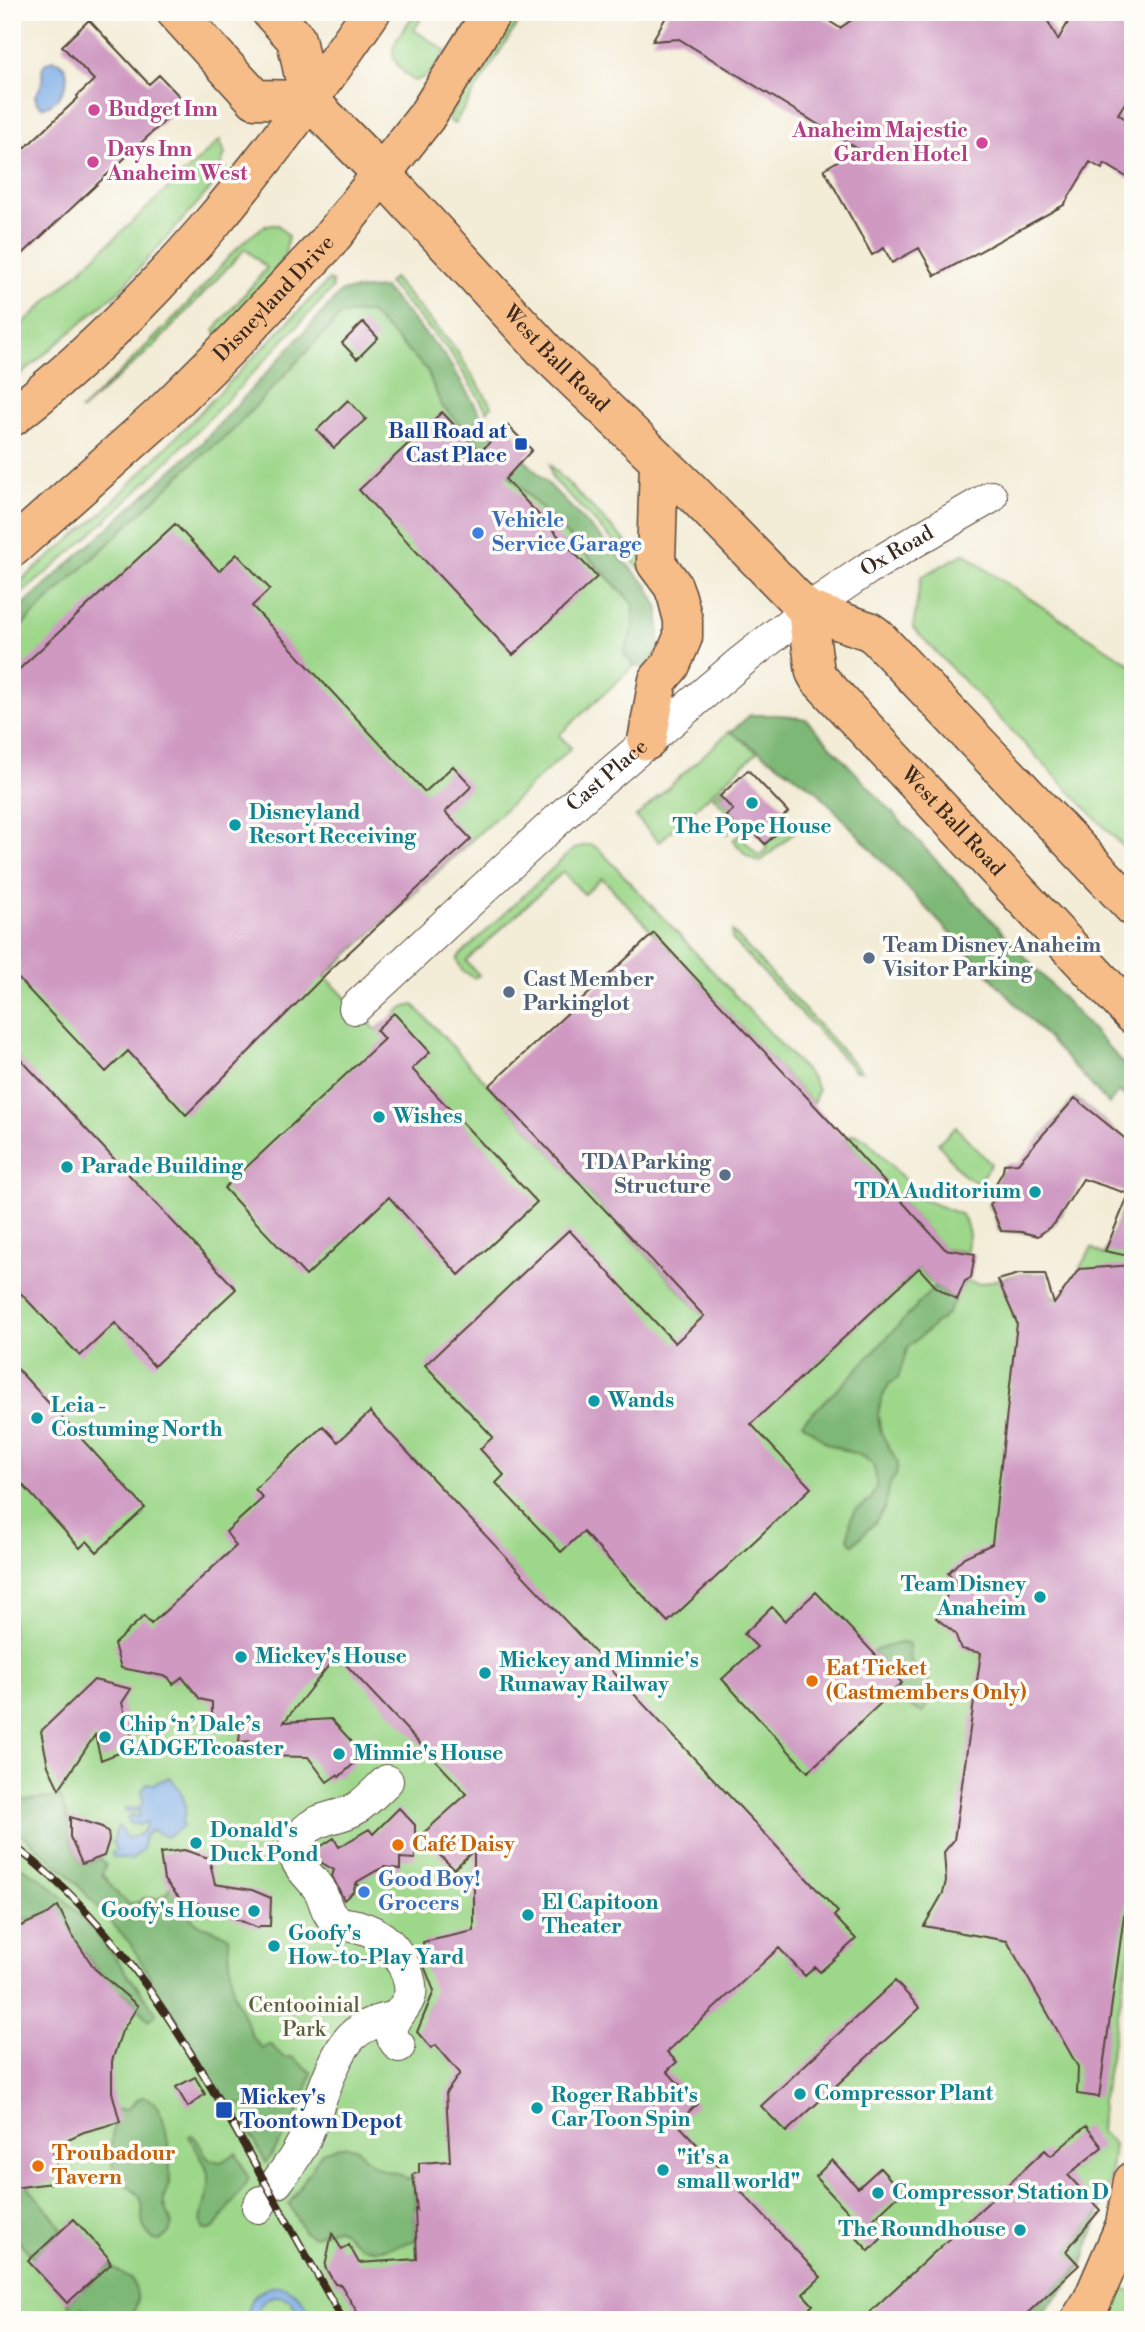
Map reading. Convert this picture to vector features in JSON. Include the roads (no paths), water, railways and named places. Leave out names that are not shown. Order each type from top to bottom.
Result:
[{"type":"main road","points":[[176,12],[255,99],[309,100]]},
{"type":"main road","points":[[271,12],[296,39],[309,100]]},
{"type":"main road","points":[[12,417],[72,367],[129,313],[254,172],[371,12]]},
{"type":"main road","name":"Disneyland Drive","points":[[12,548],[114,460],[229,347],[328,242],[426,117],[492,12]]},
{"type":"main road","name":"West Ball Road","points":[[309,100],[382,174],[548,354],[690,490],[807,610],[869,631],[876,636],[1133,907]]},
{"type":"main road","points":[[648,741],[659,680],[671,665],[683,637],[683,620],[673,586],[656,563],[659,461]]},
{"type":"main road","name":"West Ball Road","points":[[807,610],[819,679],[1133,1015]]},
{"type":"main road","points":[[1080,2320],[1092,2301],[1125,2225],[1133,2181]]},
{"type":"street","name":"Ox Road","points":[[807,610],[867,569],[991,497]]},
{"type":"street","name":"Cast Place","points":[[416,949],[407,988],[355,1008],[377,958],[416,949],[562,815],[742,661],[807,610]]},
{"type":"street","points":[[265,2197],[290,2165],[307,2135],[332,2070],[350,2038],[370,2023],[397,2032],[410,1997],[410,1987],[400,1958],[386,1941],[375,1933],[335,1920],[320,1890],[302,1870],[294,1854],[296,1841],[308,1827],[323,1818],[357,1808],[387,1781]]},
{"type":"water","points":[[53,60],[66,69],[66,85],[56,100],[42,107],[35,96],[40,88],[44,65]]},
{"type":"water","points":[[170,1777],[184,1799],[185,1811],[181,1823],[184,1826],[166,1837],[152,1830],[144,1837],[143,1849],[132,1860],[113,1857],[111,1853],[116,1850],[113,1843],[117,1827],[129,1838],[141,1833],[146,1825],[146,1822],[140,1825],[130,1823],[127,1819],[132,1815],[139,1816],[140,1810],[126,1813],[125,1808],[138,1808],[143,1804],[142,1790],[148,1783],[153,1784]]},
{"type":"water","points":[[277,2286],[295,2293],[315,2320],[303,2320],[290,2300],[277,2296],[262,2302],[256,2320],[247,2320],[248,2307],[254,2296],[264,2289]]},
{"type":"railway","points":[[18,1849],[54,1879],[87,1912],[145,1984],[220,2102],[343,2320]]},
{"type":"place","name":"Budget Inn","points":[[94,110]]},
{"type":"place","name":"Anaheim Majestic Garden Hotel","points":[[982,143]]},
{"type":"place","name":"Days Inn Anaheim West","points":[[93,162]]},
{"type":"place","name":"Ball Road at Cast Place","points":[[521,444]]},
{"type":"place","name":"Vehicle Service Garage","points":[[478,533]]},
{"type":"place","name":"The Pope House","points":[[752,803]]},
{"type":"place","name":"Disneyland Resort Receiving","points":[[235,825]]},
{"type":"place","name":"Team Disney Anaheim Visitor Parking","points":[[869,958]]},
{"type":"place","name":"Cast Member Parkinglot","points":[[509,992]]},
{"type":"place","name":"Wishes","points":[[379,1117]]},
{"type":"place","name":"Parade Building","points":[[67,1167]]},
{"type":"place","name":"TDA Parking Structure","points":[[725,1175]]},
{"type":"place","name":"TDA Auditorium","points":[[1035,1192]]},
{"type":"place","name":"Wands","points":[[594,1401]]},
{"type":"place","name":"Leia - Costuming North","points":[[37,1418]]},
{"type":"place","name":"Team Disney Anaheim","points":[[1040,1597]]},
{"type":"place","name":"Mickey's House","points":[[241,1657]]},
{"type":"place","name":"Mickey and Minnie's Runaway Railway","points":[[485,1673]]},
{"type":"place","name":"Eat Ticket (Castmembers Only)","points":[[812,1681]]},
{"type":"place","name":"Chip ‘n’ Dale’s GADGETcoaster","points":[[105,1737]]},
{"type":"place","name":"Minnie's House","points":[[339,1754]]},
{"type":"place","name":"Donald's Duck Pond","points":[[196,1843]]},
{"type":"place","name":"Café Daisy","points":[[398,1845]]},
{"type":"place","name":"Good Boy! Grocers","points":[[364,1892]]},
{"type":"place","name":"Goofy's House","points":[[254,1911]]},
{"type":"place","name":"El Capitoon Theater","points":[[528,1915]]},
{"type":"place","name":"Goofy's How-to-Play Yard","points":[[274,1946]]},
{"type":"place","name":"Compressor Plant","points":[[800,2094]]},
{"type":"place","name":"Roger Rabbit's Car Toon Spin","points":[[537,2108]]},
{"type":"place","name":"Mickey's Toontown Depot","points":[[224,2110]]},
{"type":"place","name":"Troubadour Tavern","points":[[38,2166]]},
{"type":"place","name":"\"it's a small world\"","points":[[663,2170]]},
{"type":"place","name":"Compressor Station D","points":[[878,2193]]},
{"type":"place","name":"The Roundhouse","points":[[1020,2230]]},
{"type":"park label","name":"Centooinial Park","points":[[304,2018]]}]
